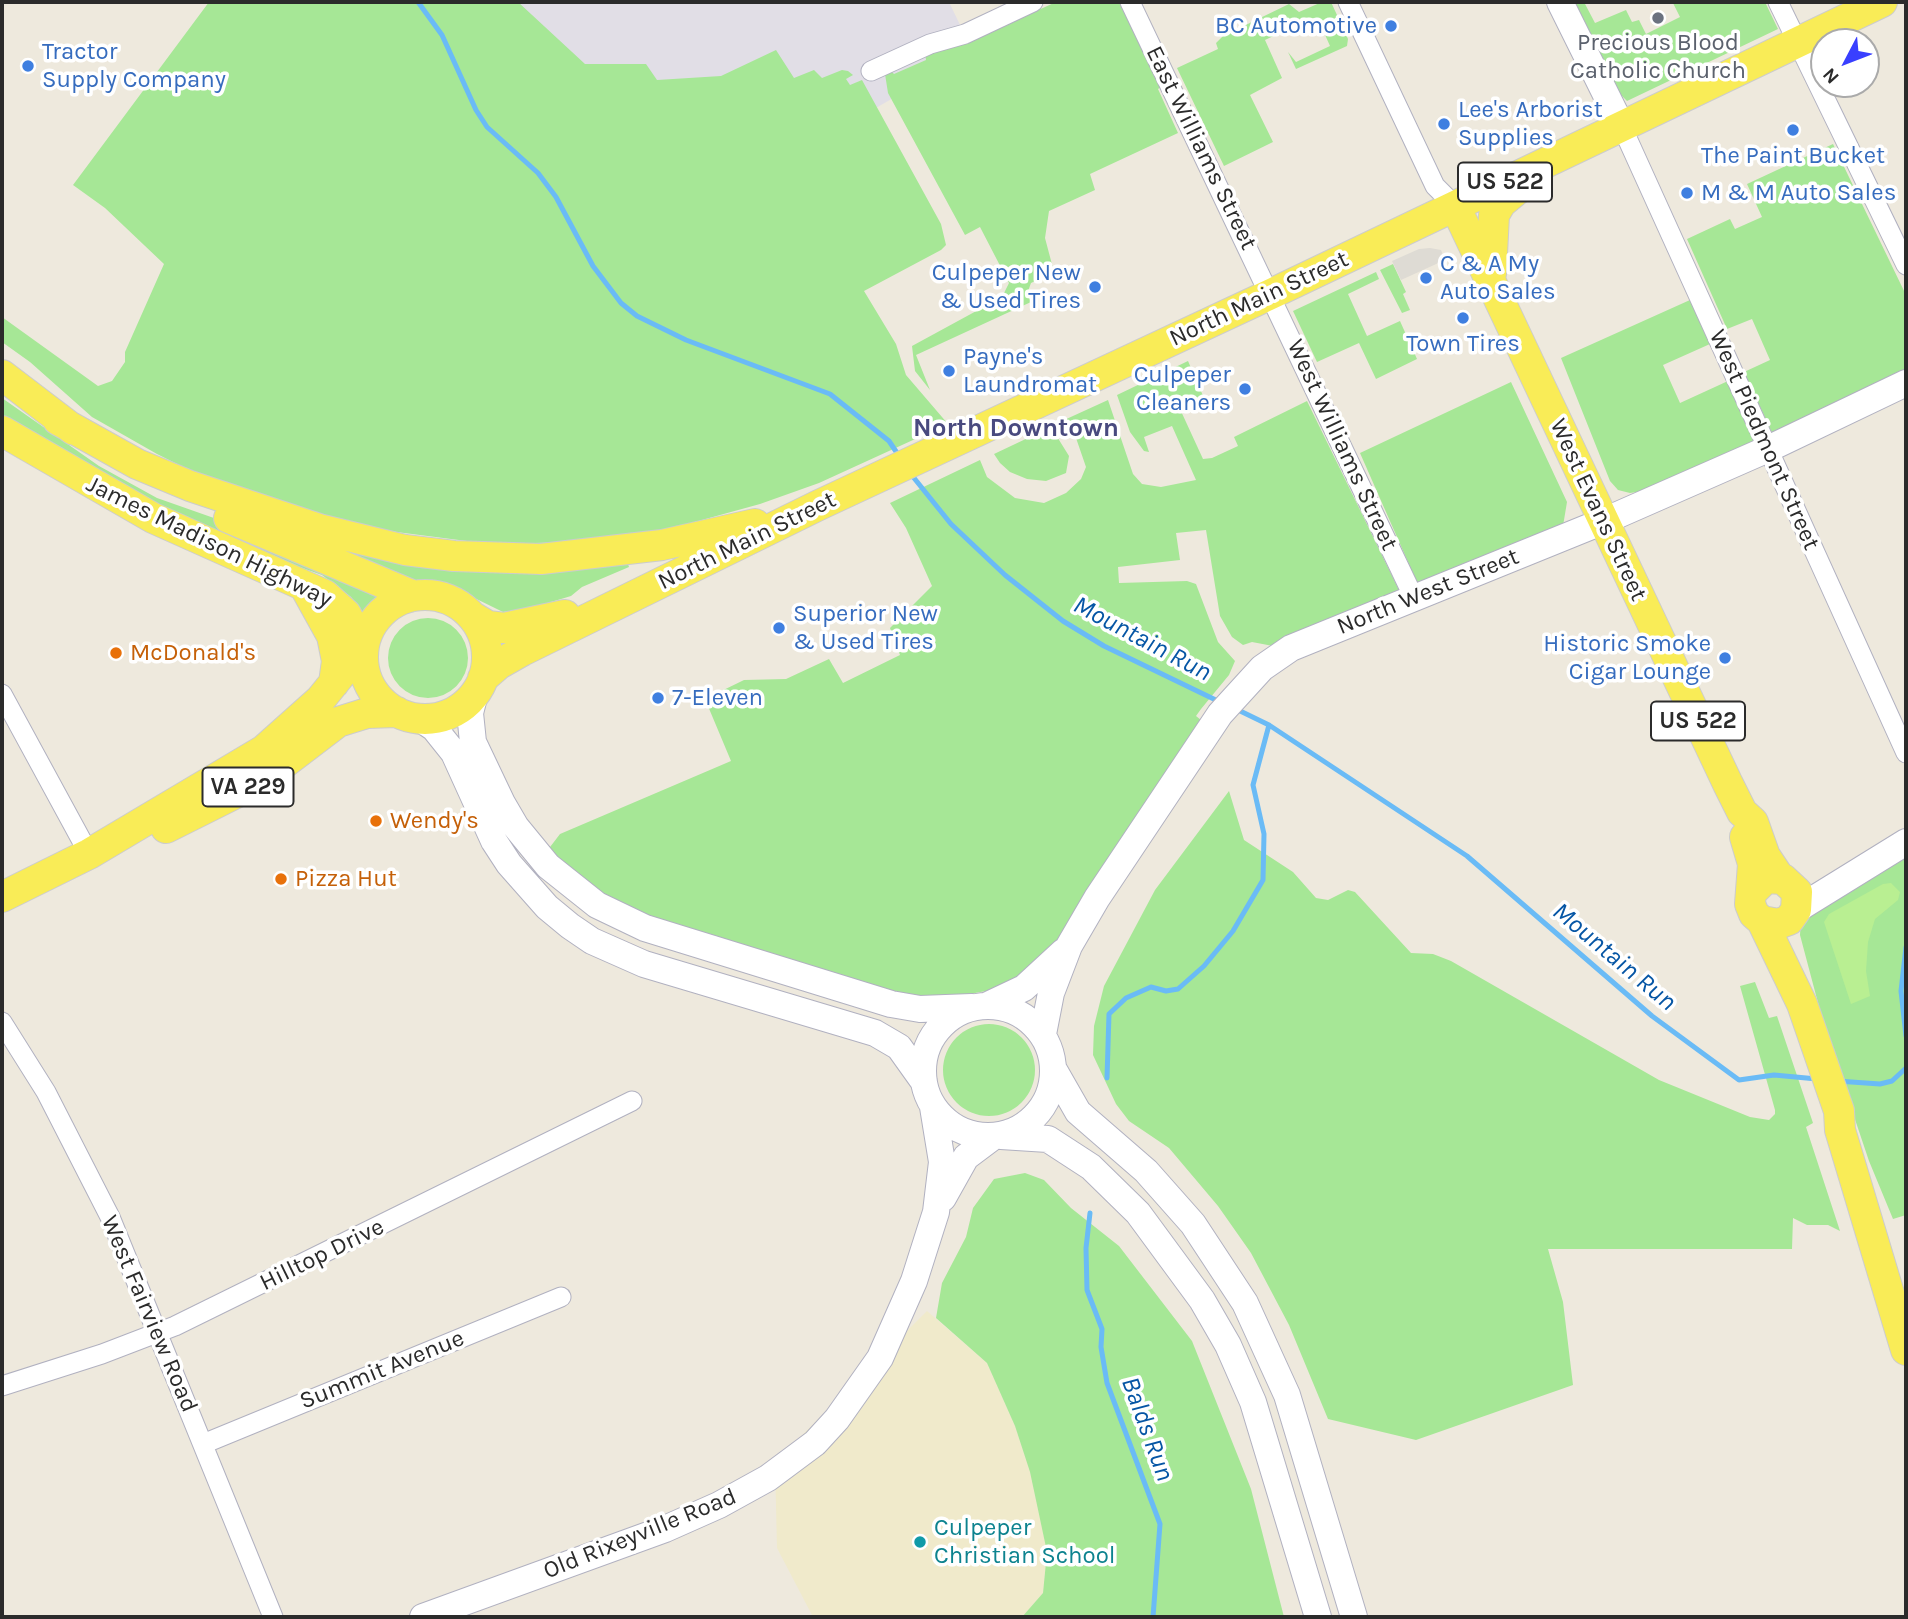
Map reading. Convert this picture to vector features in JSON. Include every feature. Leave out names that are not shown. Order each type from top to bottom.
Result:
[{"type":"main road","points":[[1560,2],[1622,127]]},
{"type":"main road","name":"North Main Street","points":[[89,854],[194,816],[274,772],[338,722],[367,713],[448,715],[499,664],[522,651],[819,505],[1271,294],[1881,2]]},
{"type":"main road","name":"US 522","points":[[1491,283],[1492,233],[1497,209],[1556,159]]},
{"type":"main road","name":"West Evans Street","points":[[1455,206],[1742,813],[1744,835],[1753,864],[1751,893]]},
{"type":"main road","name":"James Madison Highway","points":[[2,375],[58,420],[110,454],[205,508],[414,596]]},
{"type":"main road","name":"North West Street","points":[[1043,1034],[1051,993],[1069,946],[1211,727],[1239,690],[1262,668],[1291,648],[1413,596],[1604,521],[1768,449],[1906,383]]},
{"type":"main road","points":[[58,420],[138,464],[202,490],[370,543],[454,556],[541,559],[596,555],[662,545],[819,505]]},
{"type":"main road","name":"James Madison Highway","points":[[2,431],[153,518],[241,560],[302,583],[340,607],[357,630],[363,648]]},
{"type":"main road","points":[[302,583],[332,636],[337,662],[334,683]]},
{"type":"main road","name":"North Main Street","points":[[2,897],[89,854],[264,750],[291,728],[334,683],[363,648],[372,623],[390,605],[414,596],[427,595],[452,601],[488,626],[524,626],[637,595]]},
{"type":"main road","points":[[472,617],[485,640],[486,666],[470,713],[473,742],[516,827],[548,866],[597,905],[645,928],[891,1004],[920,1009],[980,1006],[1019,1014],[1043,1034],[1054,1070],[1078,1112],[1146,1171],[1193,1224],[1245,1303],[1287,1395],[1354,1617]]},
{"type":"main road","points":[[363,648],[363,660],[370,685],[377,696],[433,728],[454,753],[494,841],[509,864],[547,907],[570,926],[609,949],[644,964],[875,1033],[899,1047],[924,1082],[933,1107],[943,1118],[966,1133],[1048,1139],[1091,1167],[1138,1213],[1202,1300],[1228,1345],[1253,1402],[1318,1617]]},
{"type":"main road","name":"West Evans Street","points":[[1742,813],[1753,822],[1765,856],[1790,897]]},
{"type":"main road","points":[[1762,921],[1778,925],[1790,897],[1871,861],[1906,842]]},
{"type":"main road","points":[[1751,893],[1761,880],[1790,897]]},
{"type":"main road","name":"US 522","points":[[1751,893],[1752,909],[1762,921],[1802,1004],[1839,1111],[1840,1130],[1906,1350]]},
{"type":"main road","name":"US 522","points":[[1790,897],[1789,928],[1802,1004]]},
{"type":"main road","name":"North West Street","points":[[980,1006],[1024,988],[1069,946]]},
{"type":"main road","points":[[924,1082],[923,1063],[928,1044],[939,1027],[954,1015],[980,1006]]},
{"type":"main road","points":[[936,1212],[966,1157],[997,1136],[1018,1130],[1033,1119],[1045,1105],[1054,1070]]},
{"type":"main road","name":"Old Rixeyville Road","points":[[423,1617],[665,1529],[719,1505],[788,1465],[837,1419],[880,1358],[914,1281],[936,1212],[942,1147],[933,1107]]},
{"type":"main road","name":"US 522","points":[[1839,1111],[1852,1120],[1906,1284]]},
{"type":"street","points":[[870,71],[930,44],[965,34],[1033,2]]},
{"type":"street","name":"East Williams Street","points":[[1130,2],[1271,294]]},
{"type":"street","points":[[1348,2],[1435,186],[1455,206]]},
{"type":"street","points":[[1778,2],[1906,265]]},
{"type":"street","name":"West Piedmont Street","points":[[1622,127],[1906,752]]},
{"type":"street","name":"West Williams Street","points":[[1271,294],[1413,596]]},
{"type":"street","points":[[2,694],[89,854]]},
{"type":"street","name":"West Fairview Road","points":[[2,1022],[76,1147],[110,1217],[273,1617]]},
{"type":"street","name":"Hilltop Drive","points":[[2,1385],[158,1333],[359,1237],[632,1101]]},
{"type":"street","name":"Summit Avenue","points":[[204,1444],[561,1297]]},
{"type":"shaded area","points":[[433,2],[949,2],[973,52],[600,267]]},
{"type":"shaded area","points":[[1419,249],[1441,250],[1445,260],[1401,280],[1392,261]]},
{"type":"shaded area","points":[[927,1311],[987,1363],[1015,1426],[1030,1472],[1047,1551],[1043,1593],[1022,1617],[813,1617],[777,1548],[775,1462]]},
{"type":"green space","points":[[209,2],[518,2],[585,64],[646,64],[657,80],[721,76],[776,50],[794,78],[814,70],[822,78],[842,70],[848,71],[853,75],[846,79],[850,85],[862,80],[941,224],[946,245],[941,250],[864,291],[896,344],[906,375],[948,424],[819,483],[760,504],[662,531],[579,542],[490,544],[381,530],[335,520],[195,473],[92,417],[30,362],[2,342],[2,317],[98,386],[112,381],[125,362],[125,352],[164,264],[105,208],[73,185]]},
{"type":"green space","points":[[1056,2],[1119,2],[1161,87],[1158,89],[1178,133],[1090,174],[1095,190],[1049,211],[1045,238],[1054,272],[1031,283],[1027,294],[1031,302],[916,355],[930,390],[915,371],[912,346],[1002,297],[1009,283],[980,227],[965,235],[888,93],[885,74],[891,71],[894,74],[926,60],[925,53],[975,39]]},
{"type":"green space","points":[[1322,2],[1331,2],[1348,39],[1347,46],[1296,69],[1288,52],[1296,62],[1330,46],[1318,19],[1311,18],[1265,40],[1282,78],[1250,95],[1273,142],[1224,166],[1177,68],[1218,49],[1216,43],[1223,36],[1289,4],[1299,12]]},
{"type":"green space","points":[[1575,2],[1584,2],[1595,23],[1626,10],[1632,22],[1639,20],[1646,34],[1680,17],[1673,3],[1676,2],[1765,2],[1778,29],[1627,101],[1619,93]]},
{"type":"green space","points":[[1833,144],[1906,295],[1906,374],[1773,435],[1744,372],[1770,360],[1752,319],[1727,329],[1687,239],[1730,219],[1735,229],[1762,217],[1747,184]]},
{"type":"green space","points":[[1393,264],[1406,292],[1403,294],[1410,310],[1402,313],[1380,270]]},
{"type":"green space","points":[[1376,272],[1379,279],[1348,294],[1367,336],[1400,321],[1417,359],[1376,379],[1359,343],[1317,362],[1293,311]]},
{"type":"green space","points":[[1690,300],[1710,344],[1663,365],[1680,403],[1728,381],[1757,442],[1643,491],[1630,493],[1618,490],[1610,481],[1561,358]]},
{"type":"green space","points":[[1188,361],[1204,398],[1201,403],[1180,409],[1203,459],[1212,458],[1238,446],[1234,437],[1307,401],[1400,588],[1399,594],[1273,646],[1252,642],[1243,645],[1232,637],[1220,616],[1206,530],[1176,533],[1180,560],[1118,567],[1119,583],[1187,581],[1196,584],[1218,642],[1235,661],[1229,675],[1196,716],[1201,720],[1049,953],[1003,988],[941,999],[862,988],[618,905],[547,851],[560,834],[731,761],[705,699],[744,680],[786,679],[829,659],[843,683],[900,655],[890,628],[932,586],[906,528],[890,503],[980,460],[987,477],[1015,498],[1044,503],[1066,493],[1081,479],[1086,467],[1076,438],[1062,421],[1108,400],[1133,474],[1142,484],[1161,487],[1196,480],[1172,426],[1144,437],[1149,452],[1144,451],[1130,432],[1117,395]]},
{"type":"green space","points":[[1511,382],[1567,502],[1563,526],[1419,587],[1360,453]]},
{"type":"green space","points":[[2,398],[99,466],[157,498],[248,530],[383,595],[364,614],[351,597],[322,575],[218,538],[2,419]]},
{"type":"green space","points":[[1051,427],[1069,456],[1066,473],[1046,481],[1027,479],[1010,472],[994,454]]},
{"type":"green space","points":[[302,537],[628,564],[629,567],[582,587],[571,596],[531,608],[503,612],[452,587],[400,581]]},
{"type":"green space","points":[[428,618],[443,621],[456,630],[465,643],[468,658],[465,673],[456,686],[443,695],[428,698],[413,695],[400,686],[391,673],[388,658],[391,643],[400,630],[413,621]]},
{"type":"green space","points":[[1229,791],[1244,840],[1293,872],[1316,898],[1328,900],[1348,890],[1355,892],[1411,953],[1433,954],[1451,961],[1659,1080],[1750,1117],[1769,1120],[1775,1110],[1740,986],[1755,982],[1769,1018],[1777,1016],[1813,1123],[1806,1127],[1840,1231],[1828,1225],[1807,1225],[1793,1218],[1792,1249],[1548,1249],[1563,1302],[1573,1385],[1416,1440],[1328,1419],[1289,1325],[1251,1253],[1218,1206],[1169,1148],[1129,1121],[1116,1104],[1093,1055],[1094,1026],[1104,986],[1155,890]]},
{"type":"green space","points":[[1906,854],[1906,1215],[1893,1219],[1869,1161],[1826,1033],[1800,935],[1801,919]]},
{"type":"green space","points":[[1891,883],[1900,892],[1898,900],[1875,919],[1868,942],[1866,971],[1870,996],[1851,1004],[1824,922],[1829,914],[1883,884]]},
{"type":"green space","points":[[989,1024],[1007,1027],[1022,1037],[1032,1052],[1035,1070],[1032,1088],[1022,1103],[1007,1113],[989,1116],[971,1113],[956,1103],[946,1088],[943,1070],[946,1052],[956,1037],[971,1027]]},
{"type":"green space","points":[[1025,1173],[1044,1180],[1071,1208],[1119,1246],[1192,1341],[1251,1489],[1284,1617],[1022,1617],[1043,1593],[1047,1552],[1030,1472],[1015,1426],[987,1363],[936,1318],[942,1283],[966,1237],[973,1208],[994,1179]]},
{"type":"waterway","name":"Mountain Run","points":[[418,2],[442,35],[476,110],[487,127],[538,173],[556,197],[593,266],[621,303],[637,316],[686,340],[830,394],[889,441],[899,456]]},
{"type":"waterway","name":"Mountain Run","points":[[910,473],[951,524],[1005,575],[1063,621],[1104,646],[1222,703]]},
{"type":"waterway","name":"Mountain Run","points":[[1234,708],[1269,725],[1467,856],[1652,1016],[1739,1080],[1774,1075],[1817,1079]]},
{"type":"waterway","name":"Balds Run","points":[[1107,1078],[1109,1014],[1126,998],[1151,987],[1166,991],[1178,989],[1204,966],[1233,931],[1263,880],[1264,834],[1253,785],[1269,725]]},
{"type":"waterway","name":"Mountain Run","points":[[1906,947],[1901,991],[1906,1036]]},
{"type":"waterway","name":"Mountain Run","points":[[1837,1081],[1880,1084],[1892,1081],[1906,1068]]},
{"type":"waterway","name":"Balds Run","points":[[1090,1213],[1086,1248],[1087,1290],[1102,1329],[1101,1347],[1107,1383],[1160,1524],[1153,1617]]},
{"type":"place","name":"Precious Blood Catholic Church","points":[[1658,18]]},
{"type":"place","name":"BC Automotive","points":[[1391,26]]},
{"type":"place","name":"Tractor Supply Company","points":[[28,66]]},
{"type":"place","name":"Lee's Arborist Supplies","points":[[1444,124]]},
{"type":"place","name":"The Paint Bucket","points":[[1793,130]]},
{"type":"place","name":"M & M Auto Sales","points":[[1687,193]]},
{"type":"place","name":"C & A My Auto Sales","points":[[1426,278]]},
{"type":"place","name":"Culpeper New & Used Tires","points":[[1095,287]]},
{"type":"place","name":"Town Tires","points":[[1463,318]]},
{"type":"place","name":"Payne's Laundromat","points":[[949,371]]},
{"type":"place","name":"Culpeper Cleaners","points":[[1245,389]]},
{"type":"place","name":"Superior New & Used Tires","points":[[779,628]]},
{"type":"place","name":"McDonald's","points":[[116,653]]},
{"type":"place","name":"Historic Smoke Cigar Lounge","points":[[1725,658]]},
{"type":"place","name":"7-Eleven","points":[[658,698]]},
{"type":"place","name":"Wendy's","points":[[376,821]]},
{"type":"place","name":"Pizza Hut","points":[[281,879]]},
{"type":"place","name":"Culpeper Christian School","points":[[920,1542]]},
{"type":"district","name":"North Downtown","points":[[1016,429]]}]
